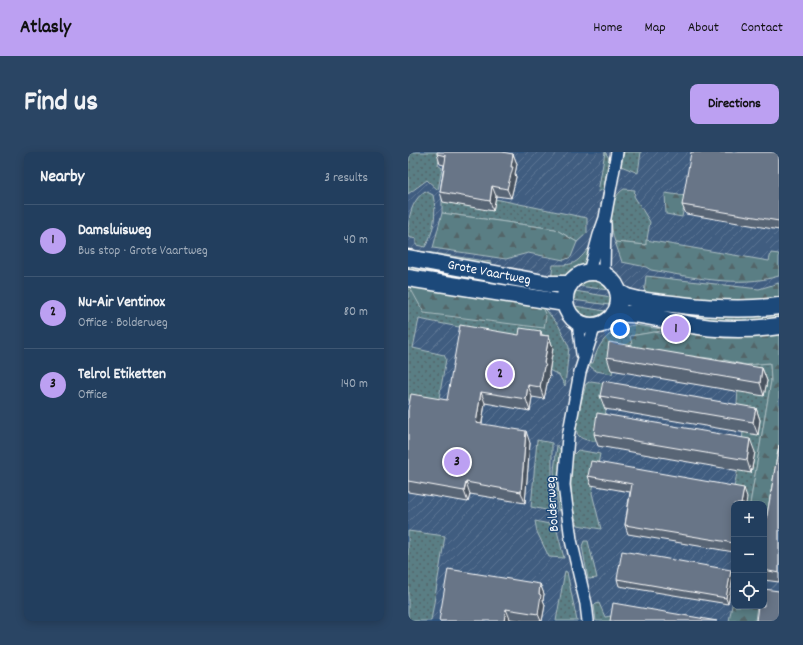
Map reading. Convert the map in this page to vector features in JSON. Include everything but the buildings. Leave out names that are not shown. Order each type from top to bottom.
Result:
[{"type":"main road","name":"Grote Vaartweg","points":[[409,259],[549,284],[570,284]]},
{"type":"main road","points":[[589,272],[606,276],[614,283],[618,292],[618,307],[614,314],[606,322],[595,326],[578,322],[568,311],[565,303],[565,296],[570,284],[575,278],[589,272]]},
{"type":"main road","name":"Grote Vaartweg","points":[[408,278],[565,303]]},
{"type":"main road","points":[[618,292],[626,297],[646,301],[723,308],[750,309],[779,306]]},
{"type":"main road","points":[[614,314],[636,314],[702,327],[735,330],[779,326]]},
{"type":"street","points":[[589,272],[605,218],[617,152]]},
{"type":"street","points":[[605,218],[606,233],[604,268],[606,276]]},
{"type":"street","name":"Bolderweg","points":[[578,322],[582,361]]},
{"type":"street","name":"Bolderweg","points":[[588,621],[586,604],[571,540],[564,485],[568,437],[582,361],[595,326]]},
{"type":"shaded area","points":[[408,152],[779,152],[779,621],[408,621]]},
{"type":"green space","points":[[410,152],[440,152],[438,165],[442,168],[438,190],[427,180],[408,194],[408,166]]},
{"type":"green space","points":[[605,152],[609,158],[604,189],[598,192]]},
{"type":"green space","points":[[624,152],[641,152],[638,173],[621,166]]},
{"type":"green space","points":[[442,188],[587,218],[587,233],[577,242],[555,229],[442,213]]},
{"type":"green space","points":[[624,189],[635,190],[634,196],[650,222],[646,245],[615,242],[611,221],[613,206],[615,199]]},
{"type":"green space","points":[[425,191],[433,195],[435,215],[433,229],[425,247],[416,245],[416,239],[408,237],[409,218],[413,206],[420,195]]},
{"type":"green space","points":[[665,193],[686,196],[682,217],[666,214]]},
{"type":"green space","points":[[442,213],[555,229],[577,242],[571,257],[564,260],[528,253],[506,259],[433,248]]},
{"type":"green space","points":[[646,240],[769,261],[771,253],[779,254],[779,276],[747,281],[715,280],[651,270],[646,267],[622,262],[615,242],[646,245]]},
{"type":"green space","points":[[588,249],[591,250],[581,268],[565,277],[551,280],[553,265],[573,263]]},
{"type":"green space","points":[[413,250],[491,262],[490,266],[412,253]]},
{"type":"green space","points":[[409,264],[542,287],[541,294],[408,270]]},
{"type":"green space","points":[[646,276],[759,289],[779,283],[779,301],[761,303],[644,295]]},
{"type":"green space","points":[[587,281],[598,281],[609,290],[578,286]]},
{"type":"green space","points":[[408,284],[539,301],[559,326],[569,347],[565,386],[559,375],[464,328],[419,319],[413,348],[444,355],[446,359],[438,404],[408,400]]},
{"type":"green space","points":[[408,284],[539,301],[546,316],[544,328],[424,313]]},
{"type":"green space","points":[[575,291],[611,297],[609,305],[573,300],[572,295]]},
{"type":"green space","points":[[642,303],[779,312],[779,320],[743,324],[640,311]]},
{"type":"green space","points":[[575,306],[605,311],[600,315],[589,318],[575,309]]},
{"type":"green space","points":[[635,325],[668,330],[630,336],[694,357],[724,360],[746,365],[770,363],[771,381],[751,501],[731,501],[731,507],[729,509],[738,470],[742,439],[743,425],[741,413],[737,404],[738,389],[617,355],[612,374],[596,371],[590,366],[590,363],[593,363],[599,348],[607,336],[619,329]]},
{"type":"green space","points":[[687,329],[779,331],[779,483],[767,552],[767,501],[751,501],[771,381],[770,363],[746,365],[724,360],[633,349],[630,336],[654,332],[682,337]]},
{"type":"green space","points":[[591,381],[610,384],[601,442],[584,439],[579,436],[576,426],[586,384]]},
{"type":"green space","points":[[537,440],[552,443],[552,486],[556,512],[531,507]]},
{"type":"green space","points":[[557,445],[561,451],[559,478],[561,504],[558,511],[554,471]]},
{"type":"green space","points":[[578,450],[600,454],[592,493],[601,529],[578,525],[575,518],[571,491],[571,457]]},
{"type":"green space","points":[[535,521],[554,525],[556,527],[564,558],[549,557],[537,532]]},
{"type":"green space","points":[[408,531],[445,536],[431,621],[408,621]]},
{"type":"green space","points":[[584,541],[588,541],[597,578],[588,579],[582,546]]},
{"type":"green space","points":[[565,571],[567,572],[577,621],[556,621]]},
{"type":"green space","points":[[599,603],[605,617],[611,616],[611,621],[596,621],[594,605]]},
{"type":"green space","points":[[731,609],[757,609],[755,621],[729,621]]},
{"type":"place","name":"Damsluisweg","points":[[676,329]]},
{"type":"place","name":"Nu-Air Ventinox","points":[[500,374]]},
{"type":"place","name":"Telrol Etiketten","points":[[457,462]]}]
